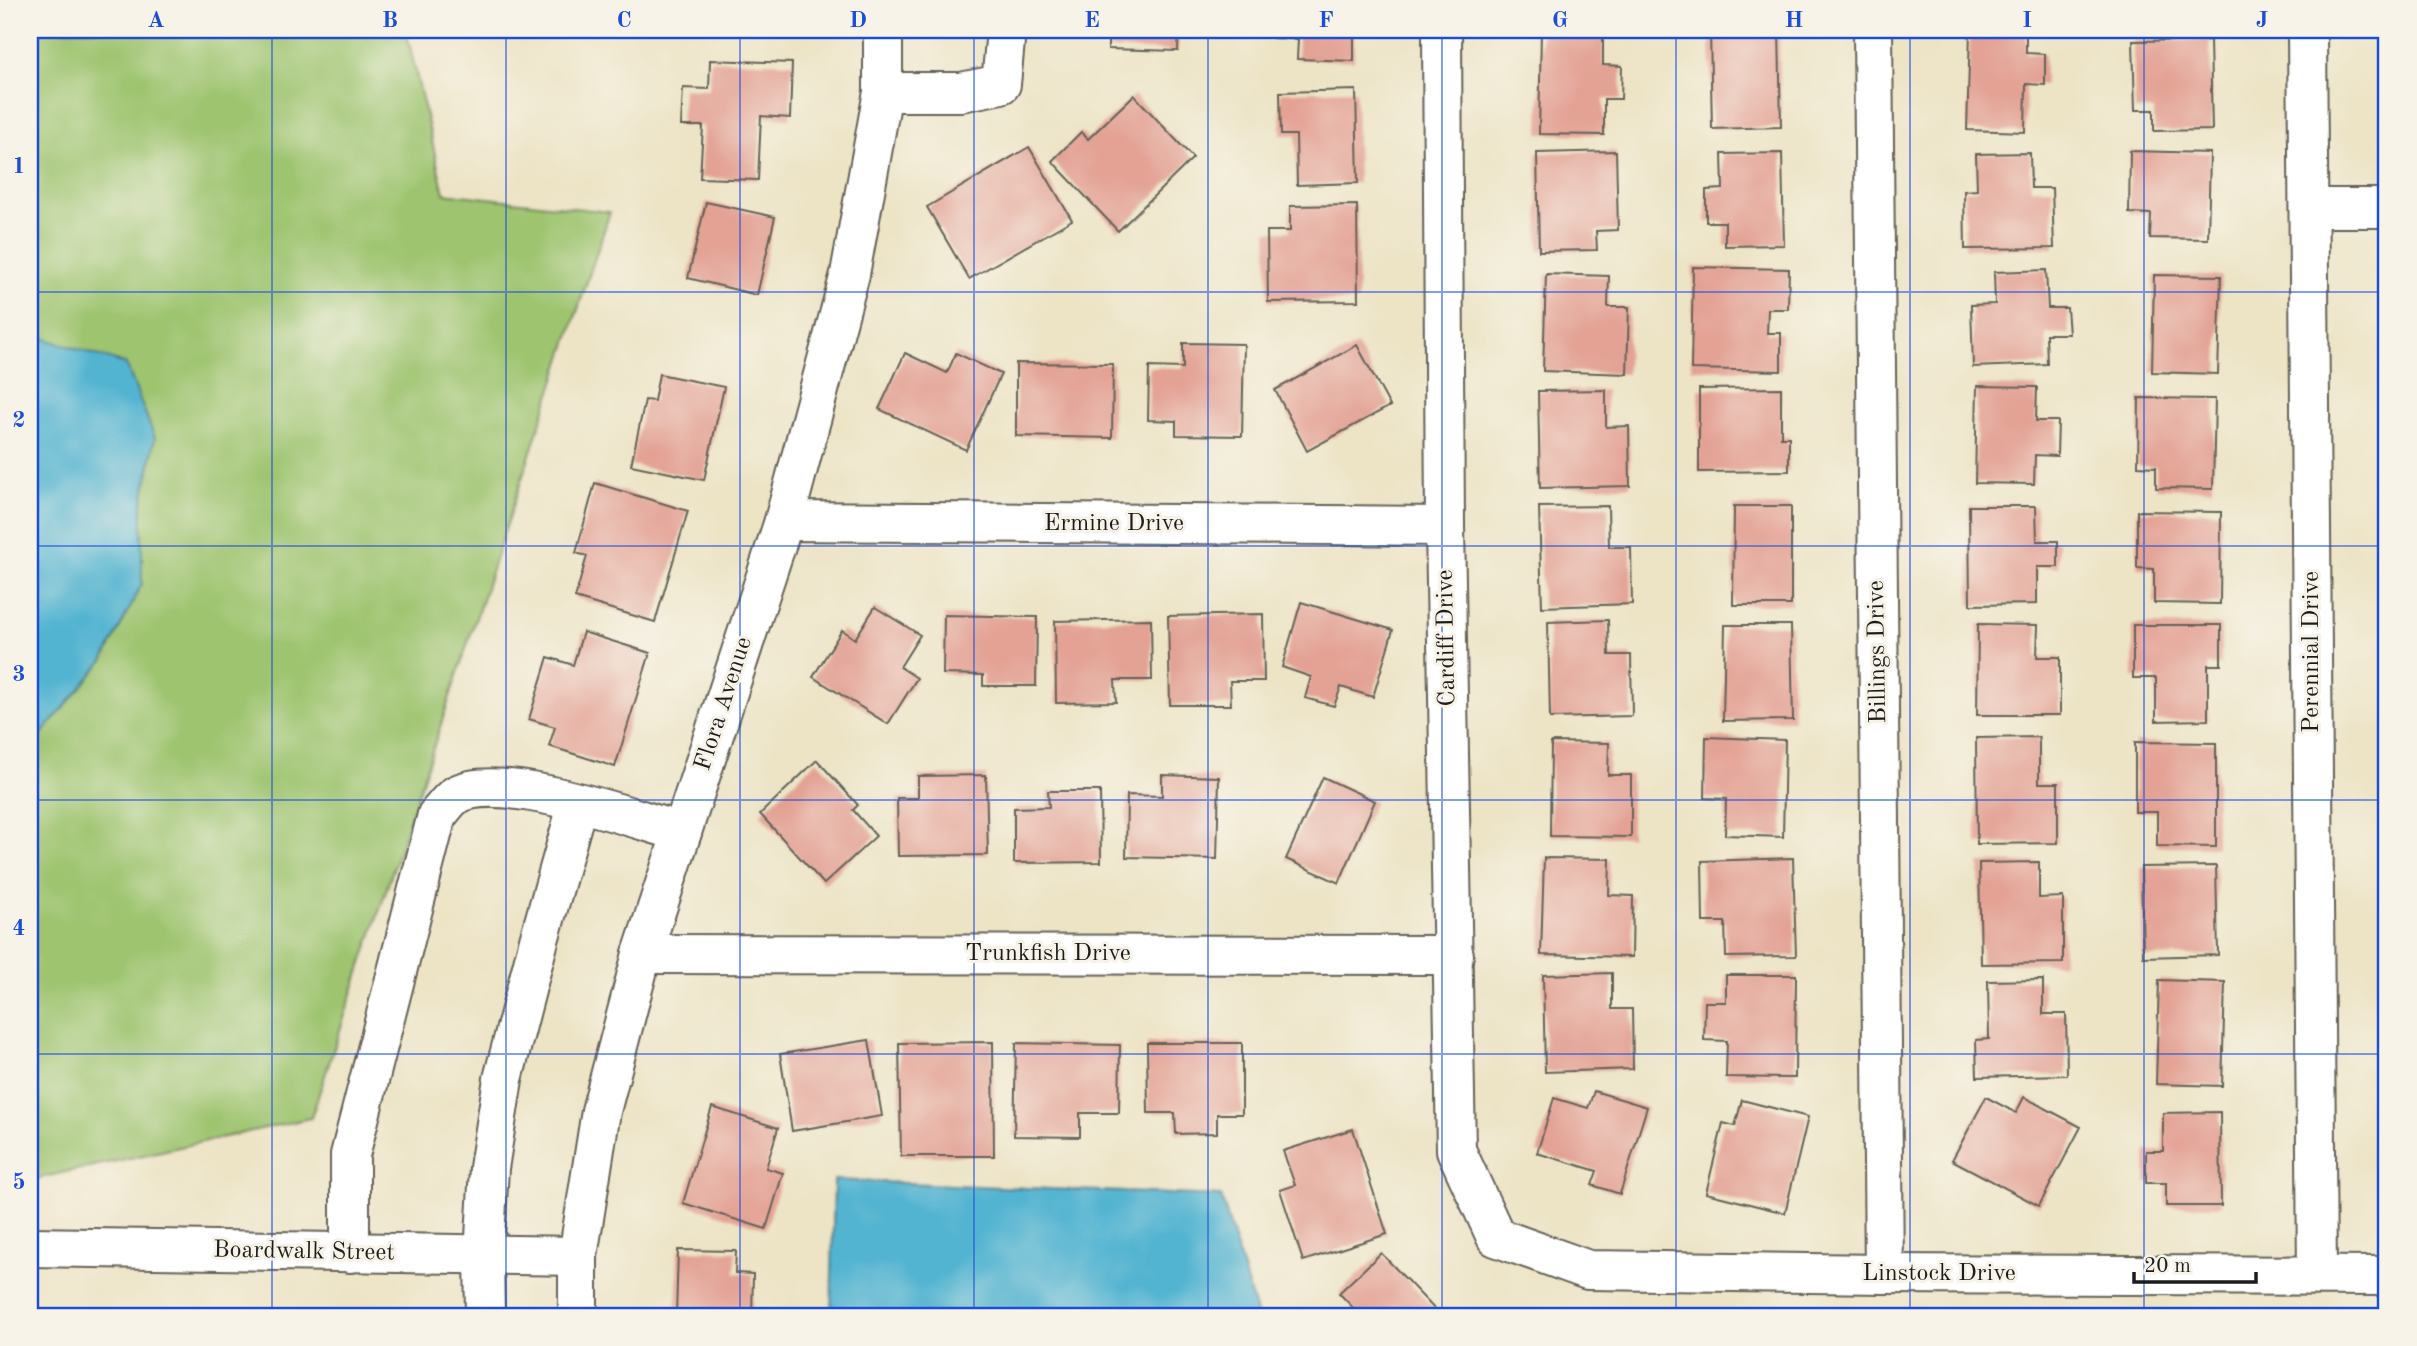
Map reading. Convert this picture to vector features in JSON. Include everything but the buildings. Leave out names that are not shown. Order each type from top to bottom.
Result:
[{"type":"street","name":"Flora Avenue","points":[[578,1316],[578,1256],[601,1111],[642,954],[784,522],[849,274],[883,92],[883,30]]},
{"type":"street","points":[[883,92],[961,92],[1001,85],[1006,30]]},
{"type":"street","name":"Cardiff Drive","points":[[1442,30],[1445,526],[1456,1150],[1496,1237]]},
{"type":"street","name":"Billings Drive","points":[[1873,30],[1884,1274]]},
{"type":"street","name":"Perennial Drive","points":[[2307,30],[2317,1275]]},
{"type":"street","points":[[2309,208],[2387,208]]},
{"type":"street","name":"Ermine Drive","points":[[784,522],[1445,526]]},
{"type":"street","points":[[350,1253],[350,1155],[438,815],[457,795],[491,786],[531,791],[682,832]]},
{"type":"street","points":[[485,1316],[484,1255],[489,1168],[503,1079],[578,803]]},
{"type":"street","name":"Trunkfish Drive","points":[[642,954],[1454,955]]},
{"type":"street","name":"Linstock Drive","points":[[1496,1237],[1588,1270],[2387,1276]]},
{"type":"street","name":"Boardwalk Street","points":[[30,1247],[578,1256]]},
{"type":"green space","points":[[30,30],[406,30],[444,193],[610,212],[311,1118],[30,1180]]},
{"type":"water","points":[[42,338],[126,364],[155,438],[142,506],[142,584],[103,661],[30,748],[30,341]]},
{"type":"water","points":[[834,1180],[1221,1196],[1257,1316],[831,1316]]}]
